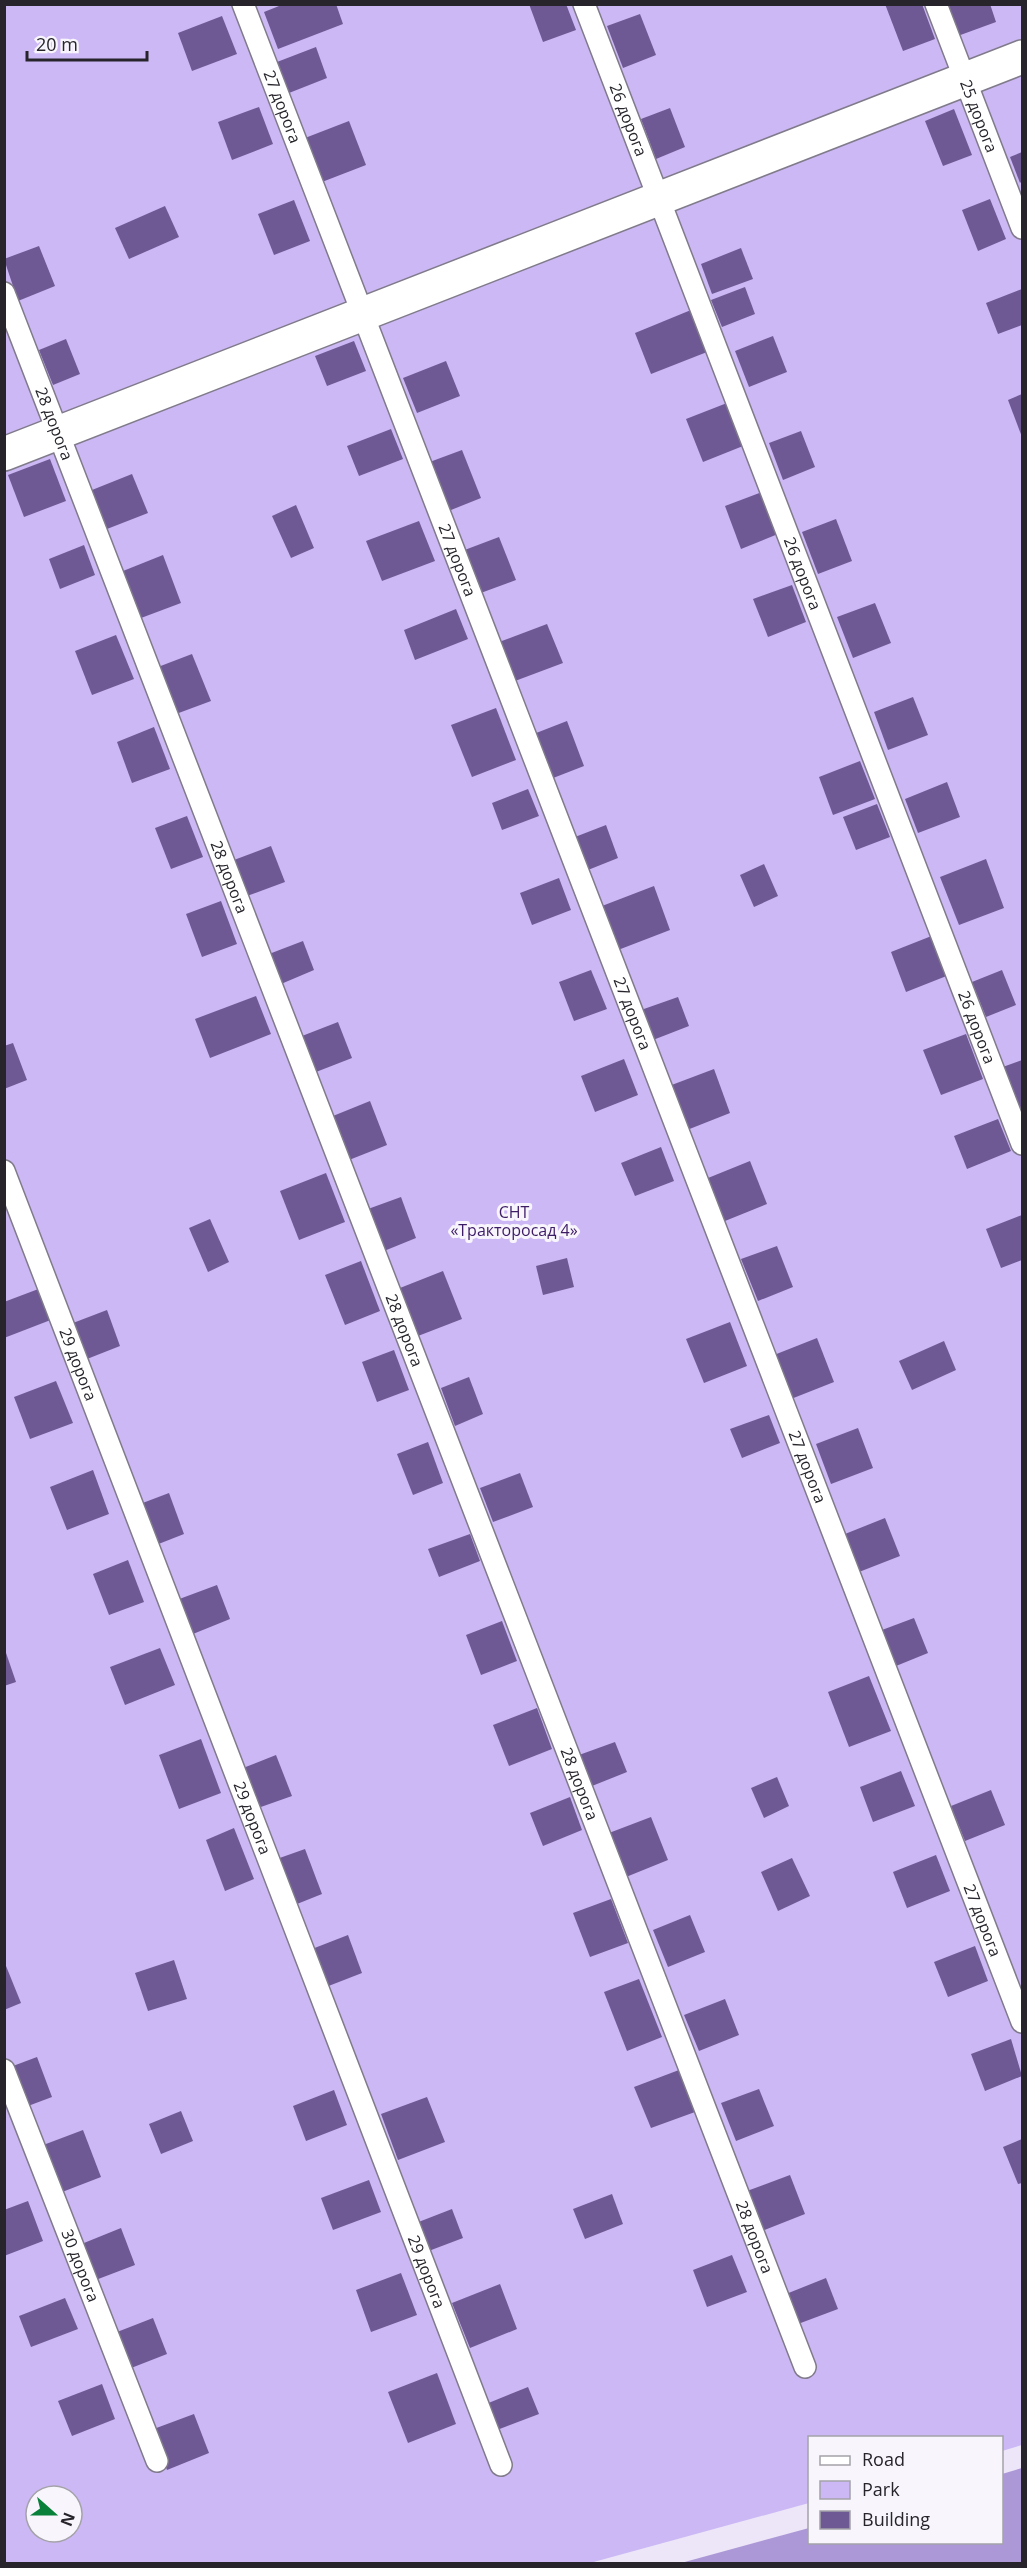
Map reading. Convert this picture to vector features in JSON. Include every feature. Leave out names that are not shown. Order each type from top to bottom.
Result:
[{"type":"street","points":[[4,454],[1023,57]]},
{"type":"lane","name":"27 дорога","points":[[243,4],[1023,2022]]},
{"type":"lane","name":"26 дорога","points":[[584,4],[1023,1144]]},
{"type":"lane","name":"25 дорога","points":[[936,4],[1023,228]]},
{"type":"lane","name":"28 дорога","points":[[4,293],[805,2367]]},
{"type":"lane","name":"29 дорога","points":[[4,1171],[501,2465]]},
{"type":"lane","name":"30 дорога","points":[[4,2070],[157,2461]]},
{"type":"green space","name":"СНТ «Тракторосад 4»","points":[[5,5],[1022,5],[1022,2445],[1003,2451],[1003,2436],[808,2436],[808,2503],[590,2563],[5,2564]]},
{"type":"shaded area","points":[[1022,2468],[1022,2563],[681,2563],[808,2528],[808,2544],[1003,2544],[1003,2474]]},
{"type":"building","points":[[284,4],[336,4],[343,24],[278,49],[264,12]]},
{"type":"building","points":[[529,4],[566,4],[576,30],[543,42]]},
{"type":"building","points":[[885,4],[922,4],[935,39],[903,51]]},
{"type":"building","points":[[943,4],[990,4],[996,22],[955,37]]},
{"type":"building","points":[[640,14],[656,55],[623,68],[607,26]]},
{"type":"building","points":[[222,16],[237,54],[192,71],[178,33]]},
{"type":"building","points":[[316,47],[327,78],[289,93],[277,62]]},
{"type":"building","points":[[259,107],[273,144],[232,160],[218,122]]},
{"type":"building","points":[[670,108],[685,147],[656,159],[641,119]]},
{"type":"building","points":[[954,109],[972,155],[943,166],[925,121]]},
{"type":"building","points":[[349,121],[366,165],[322,182],[305,138]]},
{"type":"building","points":[[1022,152],[1022,181],[1020,183],[1010,157]]},
{"type":"building","points":[[990,199],[1006,239],[978,251],[962,210]]},
{"type":"building","points":[[294,200],[310,241],[274,255],[258,214]]},
{"type":"building","points":[[165,206],[179,237],[129,259],[115,228]]},
{"type":"building","points":[[39,246],[55,286],[18,301],[4,259]]},
{"type":"building","points":[[741,248],[753,279],[712,294],[701,264]]},
{"type":"building","points":[[745,287],[755,314],[722,327],[711,300]]},
{"type":"building","points":[[1022,289],[1022,325],[998,334],[986,303]]},
{"type":"building","points":[[691,310],[707,352],[651,374],[635,333]]},
{"type":"building","points":[[773,336],[787,372],[749,387],[735,351]]},
{"type":"building","points":[[66,339],[80,374],[53,385],[39,350]]},
{"type":"building","points":[[354,341],[366,371],[327,386],[315,356]]},
{"type":"building","points":[[446,361],[460,396],[417,413],[403,378]]},
{"type":"building","points":[[1022,394],[1022,437],[1008,400]]},
{"type":"building","points":[[727,403],[743,446],[703,462],[686,419]]},
{"type":"building","points":[[391,429],[403,459],[359,476],[347,446]]},
{"type":"building","points":[[801,431],[815,467],[783,480],[769,443]]},
{"type":"building","points":[[462,450],[481,498],[446,512],[427,463]]},
{"type":"building","points":[[50,459],[66,501],[24,517],[8,475]]},
{"type":"building","points":[[132,474],[148,513],[107,529],[92,490]]},
{"type":"building","points":[[762,492],[778,534],[741,549],[725,506]]},
{"type":"building","points":[[296,505],[314,548],[291,558],[272,516]]},
{"type":"building","points":[[836,519],[852,561],[818,574],[802,532]]},
{"type":"building","points":[[419,521],[435,561],[382,581],[366,541]]},
{"type":"building","points":[[499,537],[516,580],[478,594],[462,551]]},
{"type":"building","points":[[84,545],[95,575],[60,589],[49,559]]},
{"type":"building","points":[[163,555],[181,603],[141,618],[123,571]]},
{"type":"building","points":[[792,585],[806,622],[768,637],[753,599]]},
{"type":"building","points":[[875,603],[891,643],[853,658],[837,617]]},
{"type":"building","points":[[456,609],[468,639],[415,660],[404,630]]},
{"type":"building","points":[[547,624],[563,663],[515,681],[499,642]]},
{"type":"building","points":[[116,635],[134,679],[92,695],[75,651]]},
{"type":"building","points":[[192,654],[211,701],[176,714],[158,667]]},
{"type":"building","points":[[913,697],[928,735],[888,750],[874,712]]},
{"type":"building","points":[[496,708],[516,760],[472,777],[451,725]]},
{"type":"building","points":[[567,721],[584,766],[548,780],[531,735]]},
{"type":"building","points":[[154,727],[170,769],[132,783],[117,742]]},
{"type":"building","points":[[860,761],[875,799],[833,815],[819,777]]},
{"type":"building","points":[[947,782],[960,817],[918,833],[905,799]]},
{"type":"building","points":[[528,789],[539,816],[502,830],[492,803]]},
{"type":"building","points":[[877,804],[890,837],[856,850],[843,817]]},
{"type":"building","points":[[187,816],[203,857],[171,869],[155,828]]},
{"type":"building","points":[[606,825],[618,858],[588,870],[575,837]]},
{"type":"building","points":[[271,846],[285,882],[247,896],[234,860]]},
{"type":"building","points":[[986,859],[1004,908],[959,925],[940,877]]},
{"type":"building","points":[[764,864],[778,896],[754,907],[740,875]]},
{"type":"building","points":[[559,878],[571,910],[532,925],[520,893]]},
{"type":"building","points":[[654,886],[670,930],[618,950],[602,906]]},
{"type":"building","points":[[221,901],[237,944],[202,957],[186,914]]},
{"type":"building","points":[[934,935],[949,975],[906,992],[891,952]]},
{"type":"building","points":[[303,941],[314,970],[281,984],[269,954]]},
{"type":"building","points":[[591,970],[607,1009],[574,1021],[559,982]]},
{"type":"building","points":[[1002,970],[1016,1005],[986,1017],[972,982]]},
{"type":"building","points":[[256,996],[271,1034],[210,1058],[195,1019]]},
{"type":"building","points":[[678,997],[689,1026],[653,1040],[641,1010]]},
{"type":"building","points":[[338,1022],[352,1058],[316,1072],[302,1036]]},
{"type":"building","points":[[966,1034],[983,1079],[941,1095],[923,1050]]},
{"type":"building","points":[[13,1043],[27,1080],[4,1089],[4,1046]]},
{"type":"building","points":[[624,1059],[638,1095],[595,1112],[581,1076]]},
{"type":"building","points":[[1022,1060],[1022,1110],[1017,1112],[1000,1068]]},
{"type":"building","points":[[714,1069],[730,1113],[687,1130],[669,1086]]},
{"type":"building","points":[[370,1101],[387,1145],[349,1160],[333,1116]]},
{"type":"building","points":[[998,1119],[1011,1151],[967,1169],[954,1136]]},
{"type":"building","points":[[661,1147],[674,1181],[635,1196],[621,1163]]},
{"type":"building","points":[[750,1161],[767,1204],[725,1221],[708,1178]]},
{"type":"building","points":[[326,1173],[345,1222],[299,1240],[280,1191]]},
{"type":"building","points":[[401,1197],[416,1238],[384,1251],[368,1209]]},
{"type":"building","points":[[1022,1215],[1022,1260],[1001,1268],[986,1229]]},
{"type":"building","points":[[210,1219],[229,1262],[208,1272],[189,1228]]},
{"type":"building","points":[[777,1246],[793,1287],[758,1301],[741,1259]]},
{"type":"building","points":[[567,1258],[574,1287],[543,1295],[536,1266]]},
{"type":"building","points":[[361,1261],[380,1311],[345,1325],[325,1275]]},
{"type":"building","points":[[443,1271],[462,1319],[418,1336],[400,1288]]},
{"type":"building","points":[[49,1285],[61,1316],[4,1338],[4,1302]]},
{"type":"building","points":[[107,1310],[120,1346],[87,1359],[73,1323]]},
{"type":"building","points":[[730,1322],[747,1366],[704,1383],[686,1339]]},
{"type":"building","points":[[817,1338],[834,1382],[791,1399],[774,1355]]},
{"type":"building","points":[[944,1341],[956,1370],[912,1390],[899,1361]]},
{"type":"building","points":[[394,1350],[409,1390],[377,1402],[362,1362]]},
{"type":"building","points":[[469,1377],[483,1414],[455,1426],[441,1388]]},
{"type":"building","points":[[56,1381],[73,1423],[30,1439],[14,1397]]},
{"type":"building","points":[[769,1415],[780,1443],[742,1458],[730,1429]]},
{"type":"building","points":[[858,1428],[873,1468],[831,1484],[816,1444]]},
{"type":"building","points":[[428,1442],[443,1483],[413,1495],[397,1454]]},
{"type":"building","points":[[93,1470],[109,1514],[67,1530],[50,1487]]},
{"type":"building","points":[[520,1473],[533,1507],[493,1522],[480,1488]]},
{"type":"building","points":[[169,1493],[184,1534],[156,1545],[140,1504]]},
{"type":"building","points":[[885,1518],[900,1556],[859,1572],[845,1534]]},
{"type":"building","points":[[470,1534],[480,1561],[439,1577],[428,1549]]},
{"type":"building","points":[[128,1560],[144,1602],[109,1615],[93,1574]]},
{"type":"building","points":[[217,1585],[230,1619],[188,1636],[174,1601]]},
{"type":"building","points":[[914,1618],[928,1653],[896,1666],[882,1630]]},
{"type":"building","points":[[502,1621],[517,1661],[481,1675],[466,1635]]},
{"type":"building","points":[[4,1647],[16,1682],[4,1686]]},
{"type":"building","points":[[160,1648],[175,1685],[125,1705],[110,1667]]},
{"type":"building","points":[[869,1676],[891,1731],[849,1747],[828,1692]]},
{"type":"building","points":[[537,1708],[552,1749],[509,1766],[493,1725]]},
{"type":"building","points":[[201,1739],[221,1793],[179,1809],[159,1755]]},
{"type":"building","points":[[615,1742],[627,1772],[592,1786],[579,1755]]},
{"type":"building","points":[[276,1755],[292,1796],[258,1808],[243,1768]]},
{"type":"building","points":[[901,1771],[915,1806],[873,1822],[860,1787]]},
{"type":"building","points":[[777,1777],[789,1806],[764,1818],[751,1788]]},
{"type":"building","points":[[991,1790],[1005,1825],[965,1841],[951,1806]]},
{"type":"building","points":[[570,1797],[582,1830],[543,1846],[530,1813]]},
{"type":"building","points":[[651,1817],[668,1860],[626,1877],[609,1833]]},
{"type":"building","points":[[234,1828],[254,1879],[225,1891],[206,1840]]},
{"type":"building","points":[[305,1849],[322,1894],[292,1906],[274,1860]]},
{"type":"building","points":[[936,1855],[950,1891],[907,1908],[893,1872]]},
{"type":"building","points":[[792,1858],[810,1896],[778,1911],[761,1872]]},
{"type":"building","points":[[611,1899],[628,1943],[590,1957],[573,1913]]},
{"type":"building","points":[[690,1915],[705,1952],[668,1967],[653,1930]]},
{"type":"building","points":[[348,1935],[362,1973],[326,1987],[312,1949]]},
{"type":"building","points":[[975,1946],[988,1981],[948,1997],[934,1962]]},
{"type":"building","points":[[174,1960],[187,1999],[148,2011],[135,1973]]},
{"type":"building","points":[[4,1961],[21,2003],[4,2010]]},
{"type":"building","points":[[639,1979],[662,2037],[627,2051],[604,1992]]},
{"type":"building","points":[[725,1999],[739,2035],[699,2051],[684,2015]]},
{"type":"building","points":[[1011,2039],[1022,2076],[985,2091],[971,2054]]},
{"type":"building","points":[[37,2057],[52,2097],[20,2109],[5,2069]]},
{"type":"building","points":[[679,2070],[695,2112],[651,2128],[634,2087]]},
{"type":"building","points":[[759,2089],[774,2126],[736,2141],[721,2103]]},
{"type":"building","points":[[334,2090],[347,2125],[306,2141],[293,2106]]},
{"type":"building","points":[[427,2097],[445,2142],[398,2160],[381,2114]]},
{"type":"building","points":[[181,2111],[193,2141],[161,2154],[149,2124]]},
{"type":"building","points":[[83,2130],[101,2177],[57,2194],[38,2147]]},
{"type":"building","points":[[1022,2139],[1022,2183],[1018,2184],[1003,2147]]},
{"type":"building","points":[[790,2175],[805,2214],[762,2231],[747,2191]]},
{"type":"building","points":[[369,2180],[381,2212],[333,2230],[321,2198]]},
{"type":"building","points":[[612,2194],[623,2224],[585,2239],[573,2209]]},
{"type":"building","points":[[28,2201],[43,2241],[4,2256],[4,2210]]},
{"type":"building","points":[[452,2209],[463,2238],[426,2252],[416,2223]]},
{"type":"building","points":[[121,2228],[135,2265],[93,2281],[79,2245]]},
{"type":"building","points":[[732,2255],[747,2292],[707,2307],[693,2270]]},
{"type":"building","points":[[401,2273],[417,2315],[371,2332],[356,2290]]},
{"type":"building","points":[[826,2278],[838,2309],[798,2324],[786,2294]]},
{"type":"building","points":[[500,2284],[517,2329],[470,2348],[452,2303]]},
{"type":"building","points":[[65,2298],[78,2329],[31,2347],[19,2316]]},
{"type":"building","points":[[153,2318],[167,2354],[126,2370],[112,2334]]},
{"type":"building","points":[[437,2373],[456,2424],[408,2443],[388,2392]]},
{"type":"building","points":[[102,2384],[115,2419],[72,2436],[58,2401]]},
{"type":"building","points":[[528,2387],[539,2414],[497,2430],[486,2404]]},
{"type":"building","points":[[194,2414],[209,2453],[167,2470],[151,2430]]}]
